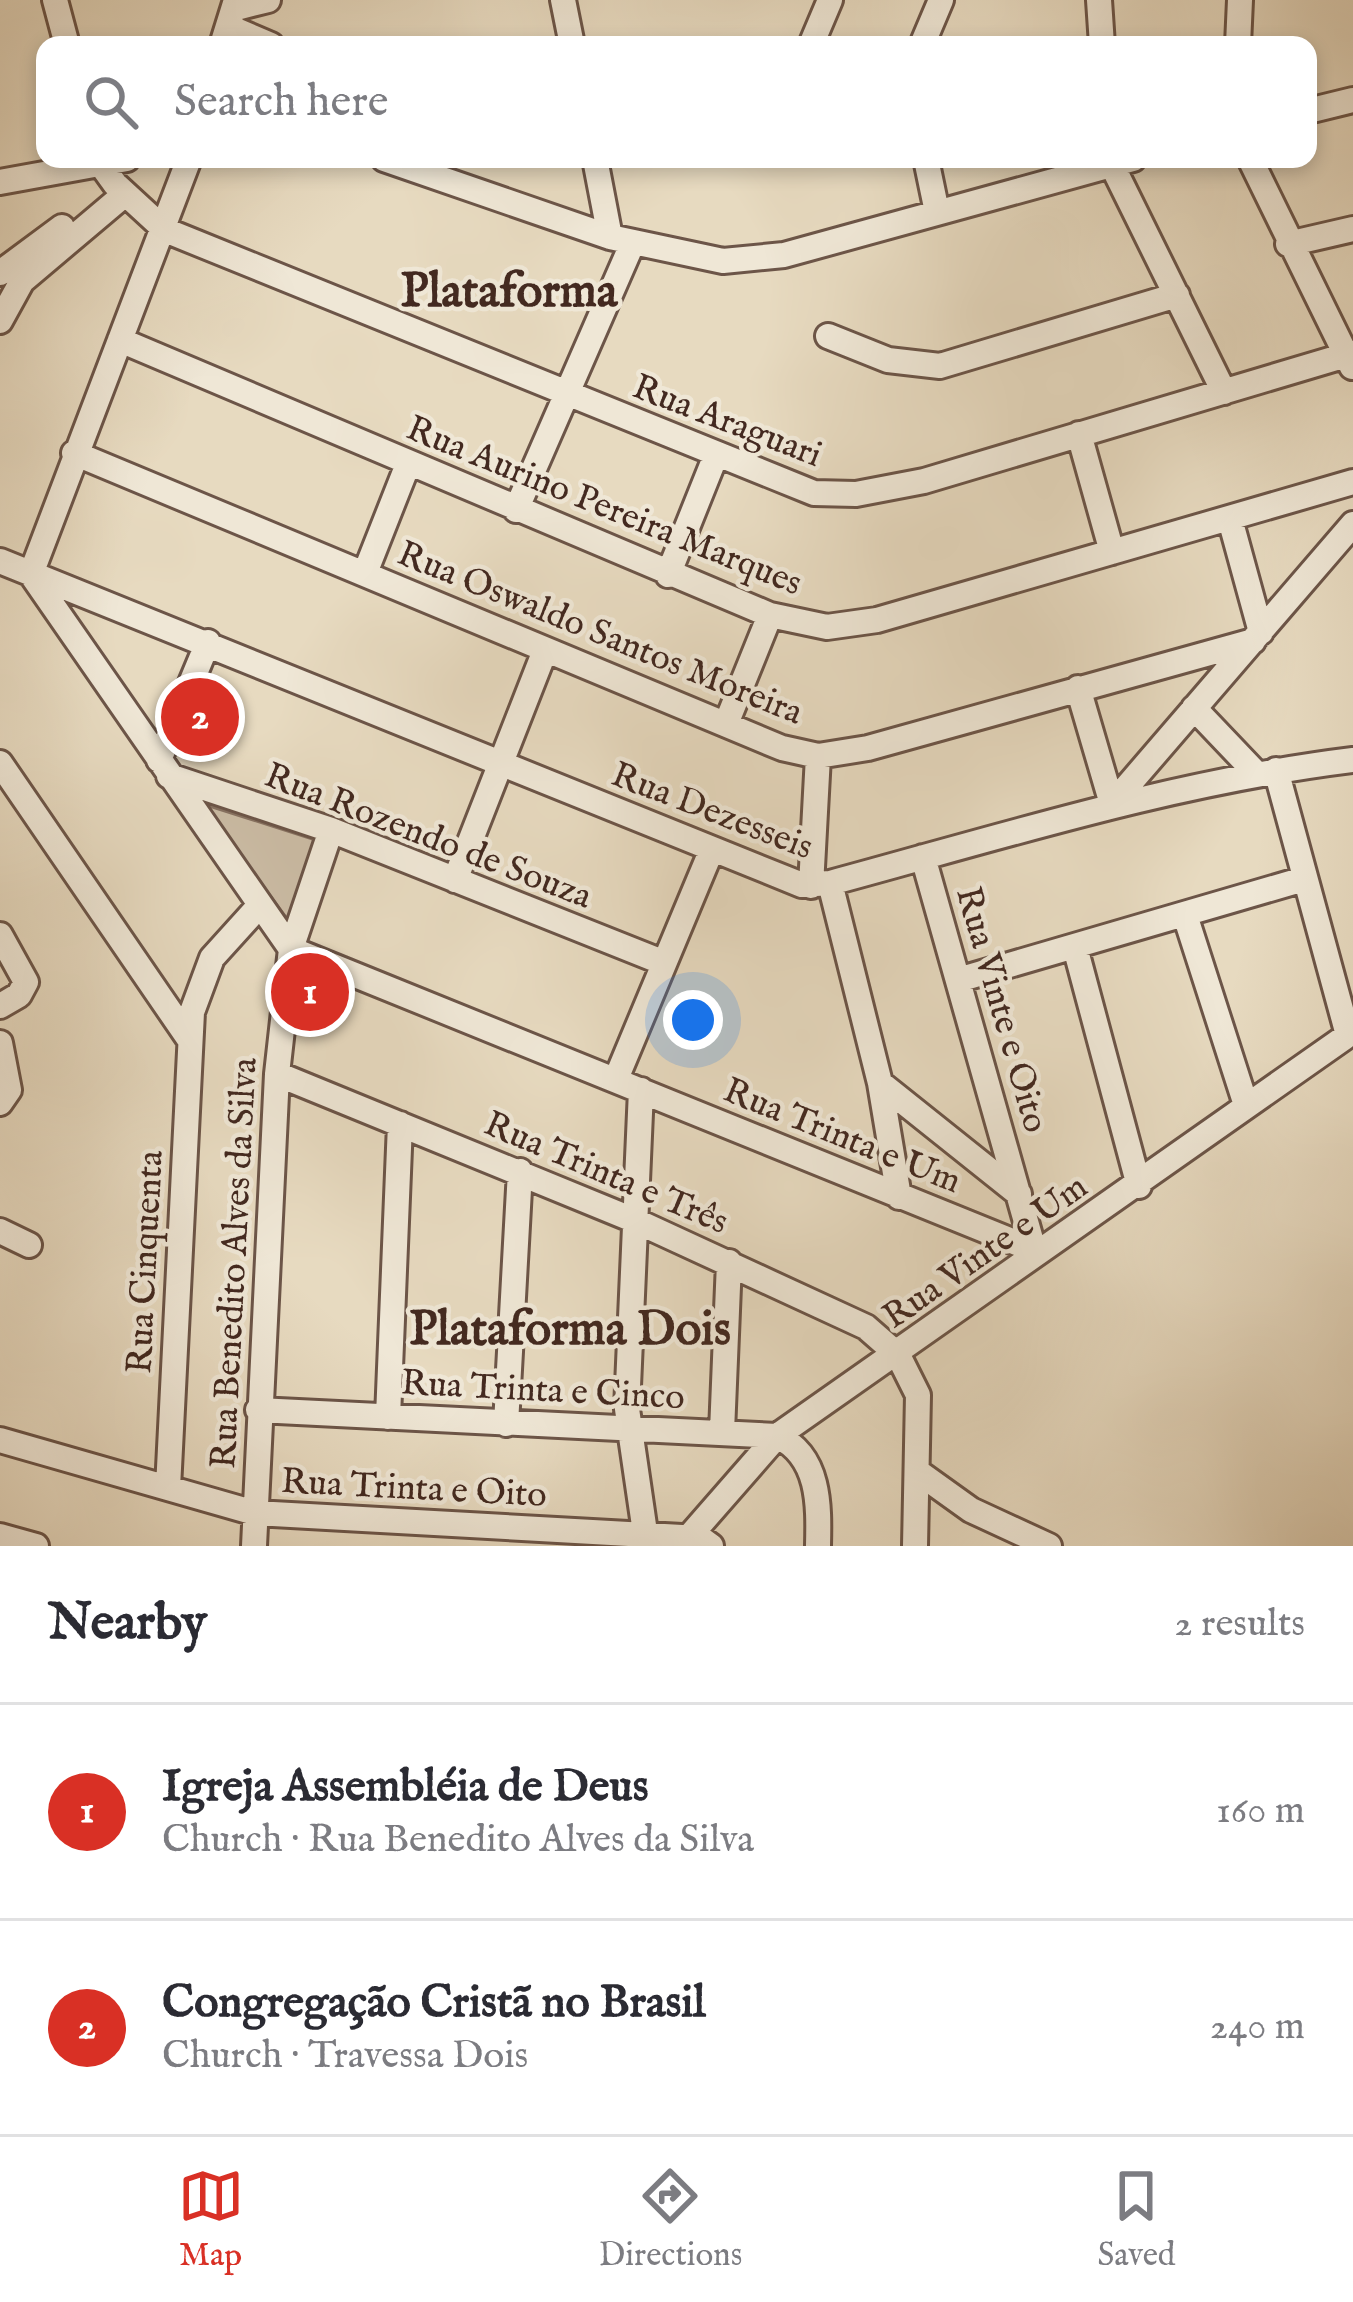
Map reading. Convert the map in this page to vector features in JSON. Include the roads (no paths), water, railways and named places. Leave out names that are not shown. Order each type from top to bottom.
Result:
[{"type":"street","points":[[56,0],[65,36]]},
{"type":"street","points":[[257,36],[231,20],[268,0]]},
{"type":"street","points":[[563,0],[570,36]]},
{"type":"street","points":[[815,36],[830,0]]},
{"type":"street","points":[[926,36],[941,0]]},
{"type":"street","points":[[1099,0],[1101,36]]},
{"type":"street","points":[[1240,36],[1246,2]]},
{"type":"street","points":[[1317,109],[1353,100]]},
{"type":"street","points":[[0,182],[65,168]]},
{"type":"street","name":"Rua Araguari","points":[[104,168],[165,230],[814,493],[856,494],[923,481],[1350,359]]},
{"type":"street","points":[[187,168],[31,574],[291,949]]},
{"type":"street","points":[[410,168],[622,240],[704,260],[752,261],[1093,168]]},
{"type":"street","points":[[516,510],[568,395],[622,240],[598,168]]},
{"type":"street","points":[[928,168],[937,212]]},
{"type":"street","points":[[1121,168],[1224,392]]},
{"type":"street","points":[[1254,168],[1288,244],[1350,359]]},
{"type":"street","points":[[0,274],[120,189]]},
{"type":"street","points":[[0,320],[22,281],[120,189]]},
{"type":"street","points":[[1288,244],[1353,229]]},
{"type":"street","points":[[828,336],[888,361],[940,366],[1177,295]]},
{"type":"street","name":"Rua Aurino Pereira Marques","points":[[120,340],[668,574],[806,625],[852,626],[1353,482]]},
{"type":"street","points":[[1079,434],[1112,552]]},
{"type":"street","name":"Rua Oswaldo Santos Moreira","points":[[74,454],[544,652],[818,756],[868,748],[1257,636]]},
{"type":"street","points":[[668,574],[716,455]]},
{"type":"street","points":[[365,573],[408,464]]},
{"type":"street","points":[[1230,519],[1257,636]]},
{"type":"street","points":[[1112,804],[1353,524]]},
{"type":"street","name":"Rua Dezesseis","points":[[0,561],[208,642],[499,765],[712,849],[820,885],[1112,804],[1265,770],[1353,760]]},
{"type":"street","points":[[726,724],[770,615]]},
{"type":"street","points":[[164,768],[208,642]]},
{"type":"street","points":[[454,880],[544,652]]},
{"type":"street","points":[[1078,688],[1112,804]]},
{"type":"street","points":[[1194,708],[1265,770],[1351,1035]]},
{"type":"street","points":[[818,756],[820,885],[880,1083],[899,1197]]},
{"type":"street","points":[[0,763],[189,1040]]},
{"type":"street","name":"Rua Rozendo de Souza","points":[[164,768],[662,962]]},
{"type":"street","name":"Rua Benedito Alves da Silva","points":[[254,1546],[277,1074],[291,949],[331,830]]},
{"type":"street","points":[[616,1079],[712,849]]},
{"type":"street","name":"Rua Vinte e Oito","points":[[923,856],[1034,1250]]},
{"type":"street","points":[[958,980],[1304,879]]},
{"type":"street","name":"Rua Cinquenta","points":[[168,1488],[189,1040],[203,975],[259,907]]},
{"type":"street","points":[[1186,915],[1246,1105]]},
{"type":"street","points":[[0,935],[26,982],[20,995],[0,1006]]},
{"type":"street","points":[[1075,947],[1139,1186]]},
{"type":"street","name":"Rua Trinta e Um","points":[[291,949],[1034,1250]]},
{"type":"street","name":"Rua Vinte e Um","points":[[694,1543],[777,1436],[898,1355],[1034,1250],[1139,1186],[1246,1105],[1351,1035]]},
{"type":"street","points":[[0,1043],[9,1080],[3,1100]]},
{"type":"street","name":"Rua Trinta e Três","points":[[277,1074],[520,1171],[850,1316],[898,1355]]},
{"type":"street","points":[[880,1083],[1019,1194]]},
{"type":"street","points":[[641,1090],[628,1428],[647,1540]]},
{"type":"street","points":[[388,1417],[400,1124]]},
{"type":"street","points":[[506,1424],[520,1171]]},
{"type":"street","points":[[0,1231],[29,1245]]},
{"type":"street","points":[[722,1432],[729,1262]]},
{"type":"street","points":[[898,1355],[918,1395],[915,1546]]},
{"type":"street","name":"Rua Trinta e Cinco","points":[[259,1410],[777,1436]]},
{"type":"street","points":[[777,1436],[800,1453],[809,1468],[818,1496],[818,1546]]},
{"type":"street","name":"Rua Trinta e Oito","points":[[0,1440],[255,1514],[694,1543]]},
{"type":"street","points":[[918,1472],[1023,1540],[1049,1546]]},
{"type":"street","points":[[0,1536],[36,1546]]},
{"type":"place","name":"Congregação Cristã no Brasil","points":[[200,717]]},
{"type":"place","name":"Igreja Assembléia de Deus","points":[[310,992]]},
{"type":"district","name":"Plataforma","points":[[509,289]]},
{"type":"district","name":"Plataforma Dois","points":[[570,1327]]}]
